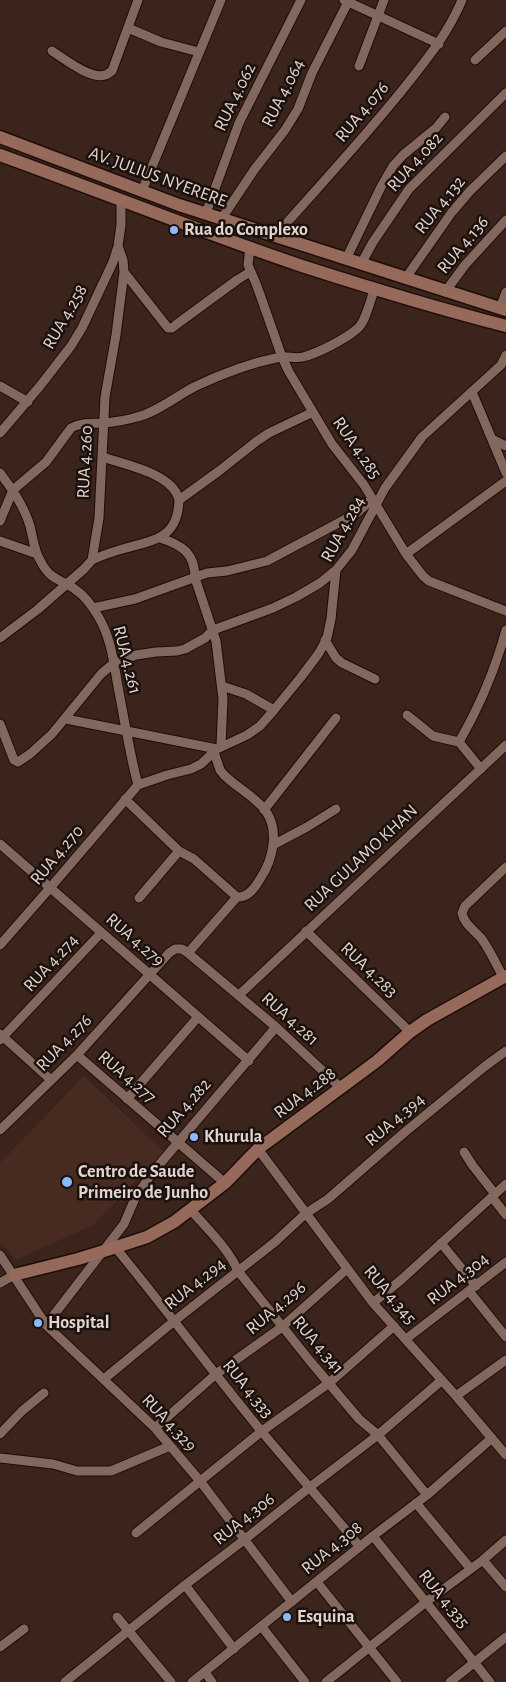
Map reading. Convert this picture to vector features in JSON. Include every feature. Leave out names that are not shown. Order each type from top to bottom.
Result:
[{"type":"main road","name":"AV. JULIUS NYERERE","points":[[0,137],[142,191],[206,213],[445,292],[503,309]]},
{"type":"main road","name":"AV. JULIUS NYERERE","points":[[0,155],[298,264],[436,308],[506,326]]},
{"type":"main road","name":"RUA 4.288","points":[[110,1249],[147,1236],[174,1222],[225,1183],[258,1149],[377,1061],[410,1032],[427,1020],[505,977]]},
{"type":"main road","points":[[14,1275],[110,1249]]},
{"type":"street","points":[[52,51],[79,68],[98,76],[106,75],[112,71],[138,0]]},
{"type":"street","points":[[142,191],[221,0]]},
{"type":"street","name":"RUA 4.062","points":[[206,213],[235,130],[301,0]]},
{"type":"street","points":[[359,66],[384,0]]},
{"type":"street","name":"RUA 4.076","points":[[275,236],[386,110],[439,44],[450,28],[462,0]]},
{"type":"street","points":[[346,1],[439,44]]},
{"type":"street","name":"RUA 4.064","points":[[222,218],[298,109],[312,73],[346,1]]},
{"type":"street","points":[[128,28],[161,42],[199,52]]},
{"type":"street","points":[[475,60],[506,31]]},
{"type":"street","name":"RUA 4.082","points":[[361,264],[409,189],[506,93]]},
{"type":"street","points":[[346,259],[393,166],[403,155],[436,128],[445,117]]},
{"type":"street","name":"RUA 4.132","points":[[405,279],[470,190],[506,156]]},
{"type":"street","name":"RUA 4.258","points":[[0,433],[28,402],[71,346],[82,328],[113,262],[118,246],[122,201]]},
{"type":"street","name":"RUA 4.136","points":[[445,292],[465,265],[506,220]]},
{"type":"street","name":"RUA 4.260","points":[[92,560],[99,518],[105,397],[124,272],[123,260],[118,246]]},
{"type":"street","name":"RUA 4.285","points":[[250,247],[247,261],[250,272],[289,372],[332,444],[364,485],[406,554],[429,581],[506,611]]},
{"type":"street","points":[[124,272],[168,328],[172,328],[250,272]]},
{"type":"street","points":[[0,521],[13,490],[46,462],[70,428],[77,424],[103,423],[147,414],[204,383],[252,365],[282,357],[303,357],[336,342],[358,329],[375,288]]},
{"type":"street","points":[[503,309],[506,292]]},
{"type":"street","name":"RUA 4.284","points":[[137,782],[191,769],[201,764],[217,749],[247,735],[260,726],[274,710],[319,653],[331,618],[336,570],[352,550],[374,502],[422,437],[500,365],[506,355]]},
{"type":"street","points":[[0,386],[28,402]]},
{"type":"street","points":[[472,392],[506,473]]},
{"type":"street","points":[[179,500],[257,440],[313,412]]},
{"type":"street","points":[[492,439],[506,446]]},
{"type":"street","points":[[0,638],[37,610],[92,560],[160,538],[172,526],[179,508],[179,500],[172,486],[160,478],[103,457]]},
{"type":"street","name":"RUA 4.261","points":[[0,473],[13,490],[29,525],[37,554],[48,572],[57,581],[83,596],[93,608],[105,629],[114,663],[137,782]]},
{"type":"street","points":[[406,554],[506,481]]},
{"type":"street","points":[[93,608],[135,599],[206,573],[227,571],[267,561],[374,502]]},
{"type":"street","points":[[160,538],[188,553],[193,563],[195,578],[216,641],[223,699],[217,763],[224,775],[264,810],[270,819],[273,832],[270,860],[255,887],[246,896],[237,897],[188,953]]},
{"type":"street","points":[[0,541],[37,554]]},
{"type":"street","points":[[0,724],[14,760],[18,762],[30,754],[66,719],[101,674],[114,663],[136,655],[186,649],[205,638],[213,630],[273,608],[312,587],[336,570]]},
{"type":"street","points":[[459,742],[489,684],[506,630]]},
{"type":"street","points":[[325,640],[336,658],[342,663],[375,679]]},
{"type":"street","points":[[222,686],[246,694],[274,710]]},
{"type":"street","points":[[407,715],[433,736],[459,742],[481,768]]},
{"type":"street","points":[[264,810],[336,718]]},
{"type":"street","points":[[66,719],[217,749]]},
{"type":"street","name":"RUA GULAMO KHAN","points":[[239,995],[506,744]]},
{"type":"street","name":"RUA 4.270","points":[[0,945],[125,800],[137,782]]},
{"type":"street","points":[[125,800],[179,851],[194,859],[237,897]]},
{"type":"street","points":[[273,845],[307,827],[336,808]]},
{"type":"street","name":"RUA 4.279","points":[[1,846],[248,1061]]},
{"type":"street","points":[[139,898],[179,851]]},
{"type":"street","points":[[505,977],[480,938],[463,919],[462,913],[465,906],[506,867]]},
{"type":"street","name":"RUA 4.283","points":[[306,931],[410,1032]]},
{"type":"street","name":"RUA 4.274","points":[[1,1037],[101,933]]},
{"type":"street","name":"RUA 4.276","points":[[0,1130],[77,1055],[169,953],[175,949],[182,949],[188,953]]},
{"type":"street","name":"RUA 4.281","points":[[188,953],[276,1027],[341,1088]]},
{"type":"street","points":[[127,1099],[198,1017]]},
{"type":"street","name":"RUA 4.282","points":[[110,1249],[124,1224],[136,1196],[152,1172],[276,1027]]},
{"type":"street","points":[[1,1037],[51,1080]]},
{"type":"street","name":"RUA 4.394","points":[[305,1214],[328,1199],[420,1120],[506,1051]]},
{"type":"street","name":"RUA 4.277","points":[[77,1055],[225,1183]]},
{"type":"street","name":"RUA 4.345","points":[[258,1149],[373,1303],[506,1455]]},
{"type":"street","points":[[464,1152],[506,1215]]},
{"type":"street","points":[[373,1303],[506,1184]]},
{"type":"street","name":"RUA 4.341","points":[[190,1210],[224,1248],[238,1271],[282,1327],[359,1418],[378,1435],[427,1495]]},
{"type":"street","name":"RUA 4.294","points":[[104,1379],[275,1242],[305,1214]]},
{"type":"street","points":[[441,1243],[506,1337]]},
{"type":"street","points":[[44,1322],[110,1249]]},
{"type":"street","name":"RUA 4.333","points":[[110,1249],[159,1302],[173,1322],[262,1431],[360,1547]]},
{"type":"street","name":"RUA 4.329","points":[[0,1255],[44,1322],[155,1428],[200,1481],[292,1602]]},
{"type":"street","name":"RUA 4.304","points":[[406,1339],[506,1262]]},
{"type":"street","name":"RUA 4.296","points":[[155,1428],[216,1374],[282,1327],[347,1269]]},
{"type":"street","points":[[0,1282],[14,1275]]},
{"type":"street","points":[[136,1533],[262,1431],[329,1383],[394,1326]]},
{"type":"street","points":[[456,1396],[506,1360]]},
{"type":"street","name":"RUA 4.306","points":[[65,1682],[185,1585],[378,1435],[442,1380]]},
{"type":"street","points":[[0,1434],[44,1392]]},
{"type":"street","name":"RUA 4.308","points":[[192,1682],[373,1536],[427,1495],[492,1438]]},
{"type":"street","points":[[0,1458],[53,1464],[77,1471],[111,1471],[170,1446]]},
{"type":"street","points":[[416,1503],[470,1568]]},
{"type":"street","name":"RUA 4.335","points":[[373,1536],[490,1682]]},
{"type":"street","points":[[326,1682],[506,1540]]},
{"type":"street","points":[[483,1560],[506,1587]]},
{"type":"street","points":[[317,1582],[397,1682]]},
{"type":"street","points":[[185,1585],[234,1649]]},
{"type":"street","points":[[117,1617],[171,1682]]},
{"type":"street","points":[[262,1627],[305,1682]]},
{"type":"street","points":[[0,1647],[24,1629]]},
{"type":"street","points":[[450,1682],[506,1637]]},
{"type":"street","points":[[204,1672],[212,1682]]},
{"type":"shaded area","name":"Centro de Saude Primeiro de Junho","points":[[84,1076],[164,1152],[93,1225],[16,1260],[0,1242],[0,1163]]},
{"type":"place","name":"Rua do Complexo","points":[[174,230]]},
{"type":"place","name":"Khurula","points":[[194,1137]]},
{"type":"place","name":"Centro de Saude Primeiro de Junho","points":[[67,1182]]},
{"type":"place","name":"Hospital","points":[[38,1323]]},
{"type":"place","name":"Esquina","points":[[287,1617]]}]
